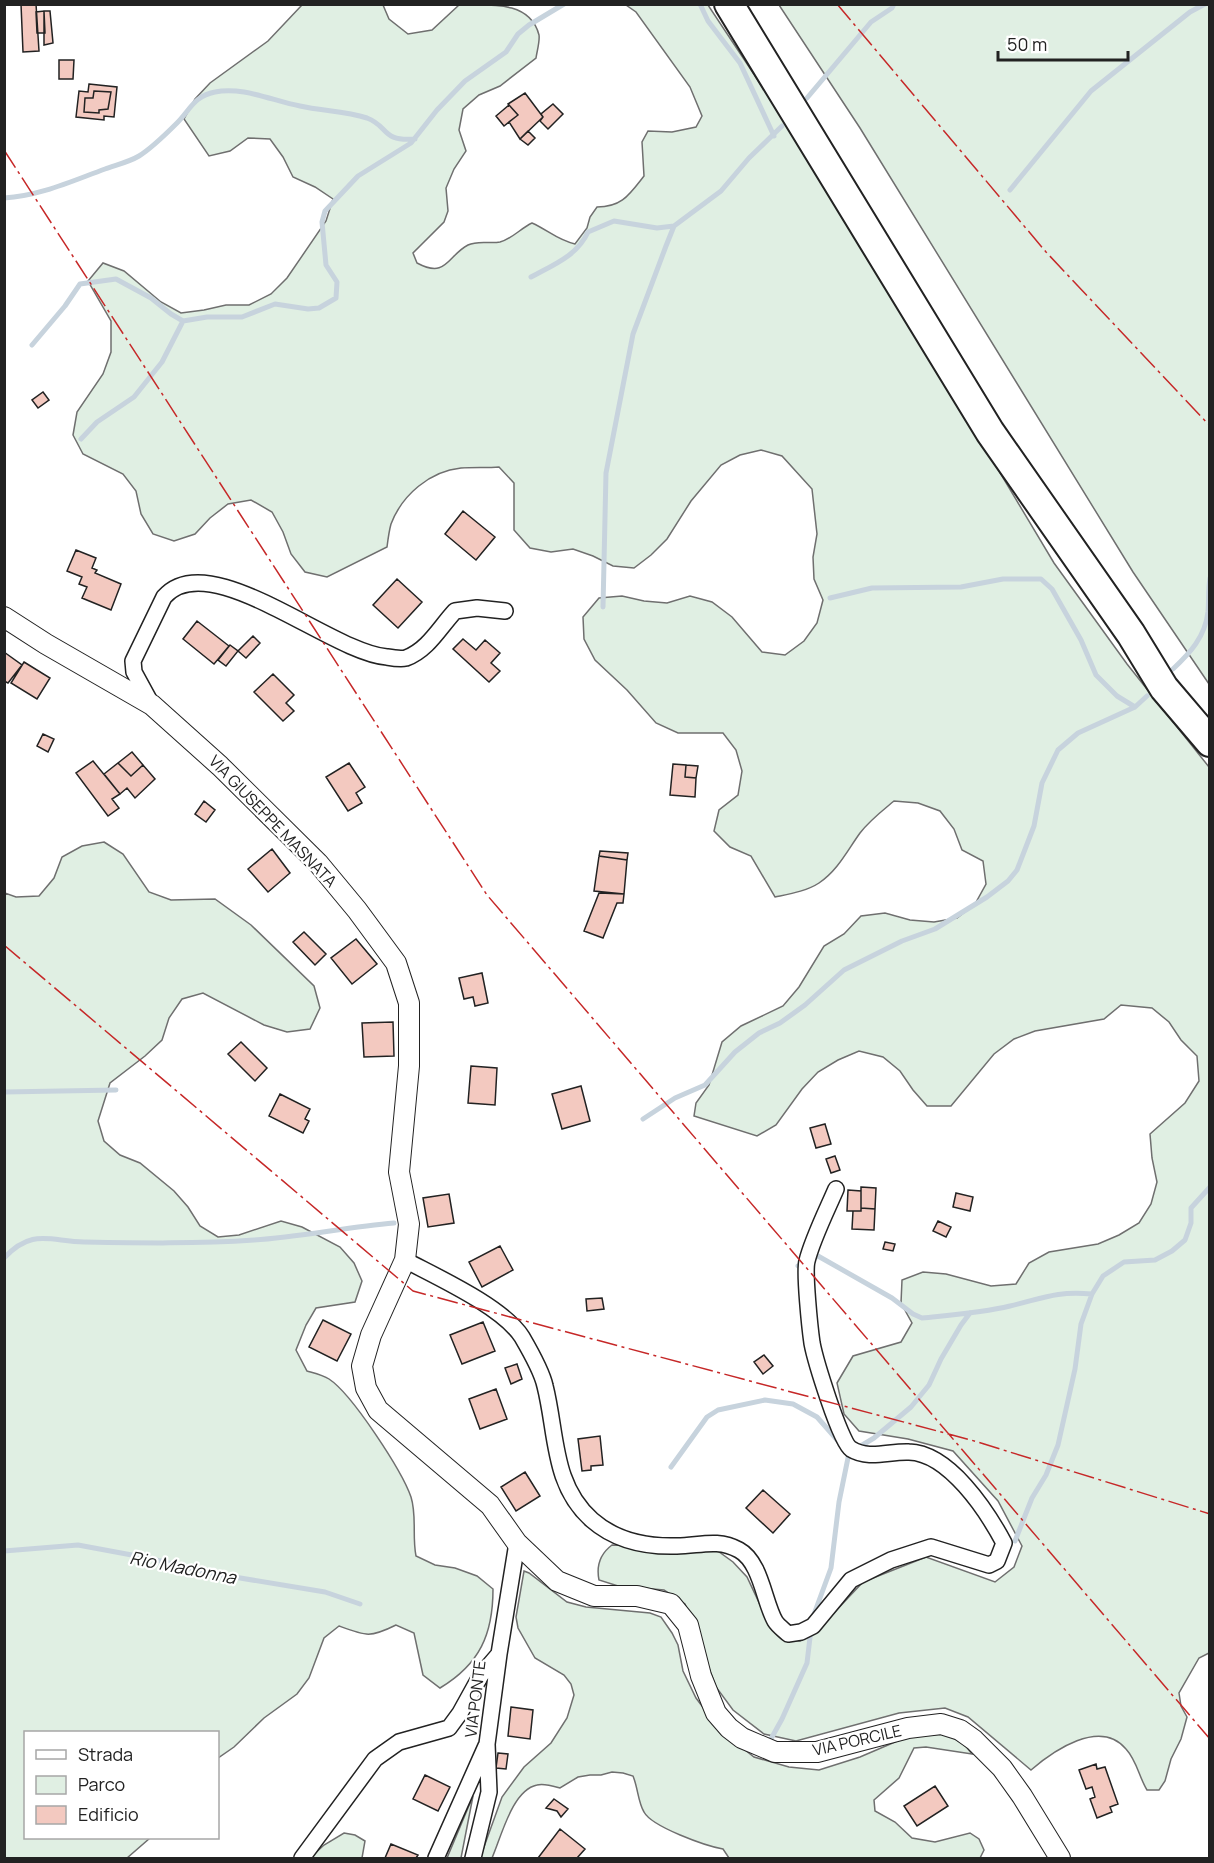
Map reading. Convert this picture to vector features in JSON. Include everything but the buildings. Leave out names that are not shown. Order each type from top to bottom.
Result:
[{"type":"highway","points":[[729,4],[990,432],[1131,634],[1164,688],[1209,742]]},
{"type":"street","points":[[152,705],[134,672],[133,661],[164,597],[171,588],[183,583],[210,584],[254,597],[337,641],[378,657],[404,658],[427,645],[455,611],[477,608],[505,611]]},
{"type":"street","name":"VIA GIUSEPPE MASNATA","points":[[4,617],[76,662],[152,705],[220,766],[318,863],[357,910],[396,963],[409,1003],[409,1066],[399,1172],[409,1224],[405,1260],[371,1335],[362,1366],[366,1388],[378,1410],[490,1504],[517,1543]]},
{"type":"street","points":[[405,1260],[495,1310],[521,1335],[544,1383],[559,1467],[571,1494],[592,1520],[613,1534],[638,1545],[677,1546],[713,1542],[740,1550],[755,1568],[776,1622],[788,1634],[801,1632],[813,1626],[851,1580],[891,1560],[931,1547],[989,1565],[997,1561],[1004,1543],[967,1488],[934,1458],[910,1452],[863,1455],[848,1447],[838,1427],[812,1345],[806,1263],[836,1189]]},
{"type":"street","name":"VIA PONTE","points":[[473,1858],[489,1792],[488,1744],[498,1654],[517,1543]]},
{"type":"street","name":"VIA PORCILE","points":[[517,1543],[557,1581],[594,1596],[637,1596],[671,1604],[688,1625],[701,1676],[716,1713],[729,1728],[742,1738],[775,1752],[818,1752],[908,1728],[941,1724],[960,1730],[974,1740],[1002,1768],[1022,1796],[1059,1858]]},
{"type":"street","points":[[302,1858],[375,1759],[399,1743],[449,1728],[481,1675],[498,1654]]},
{"type":"street","points":[[436,1858],[488,1744]]},
{"type":"green space","points":[[302,5],[383,5],[389,19],[408,34],[432,30],[459,5],[507,7],[518,10],[534,24],[539,35],[536,58],[500,86],[479,95],[463,109],[459,130],[466,151],[454,169],[446,188],[448,211],[444,222],[413,253],[417,263],[435,268],[446,264],[468,245],[504,241],[532,223],[575,244],[587,228],[590,217],[597,207],[613,205],[624,199],[644,176],[642,142],[648,131],[672,132],[696,127],[702,116],[690,87],[636,12],[626,5],[708,5],[834,195],[1054,563],[1127,664],[1209,767],[1209,1653],[1199,1658],[1179,1693],[1181,1706],[1187,1717],[1165,1781],[1159,1790],[1147,1790],[1130,1754],[1115,1740],[1090,1737],[1077,1741],[1051,1754],[1031,1770],[968,1717],[945,1708],[899,1713],[796,1741],[764,1734],[733,1710],[716,1687],[685,1604],[664,1590],[618,1586],[599,1580],[600,1560],[604,1552],[612,1545],[715,1549],[733,1562],[747,1577],[771,1628],[786,1639],[800,1641],[816,1632],[863,1582],[926,1557],[995,1582],[1014,1567],[1022,1546],[998,1501],[953,1451],[908,1439],[859,1431],[844,1414],[837,1383],[853,1356],[901,1342],[912,1323],[901,1303],[902,1280],[923,1272],[946,1274],[991,1286],[1016,1284],[1029,1263],[1049,1252],[1098,1244],[1139,1223],[1151,1204],[1157,1182],[1150,1134],[1185,1103],[1199,1081],[1197,1056],[1181,1040],[1169,1022],[1152,1008],[1121,1005],[1104,1019],[1035,1031],[1014,1039],[994,1054],[951,1106],[927,1106],[900,1071],[883,1057],[859,1051],[818,1072],[802,1089],[776,1125],[757,1136],[694,1116],[696,1103],[709,1085],[722,1042],[741,1026],[783,1006],[799,987],[824,946],[844,934],[861,916],[885,913],[910,920],[934,922],[957,918],[975,904],[986,884],[983,861],[962,850],[954,829],[940,811],[918,803],[894,801],[864,828],[826,878],[809,888],[775,897],[751,856],[730,847],[714,831],[719,810],[738,795],[742,771],[736,750],[723,733],[678,733],[656,723],[627,690],[595,660],[584,639],[583,617],[599,598],[622,596],[667,603],[690,596],[712,602],[732,617],[762,652],[785,655],[804,641],[817,623],[823,600],[814,579],[813,557],[817,534],[812,489],[782,456],[761,450],[740,455],[721,465],[691,501],[667,539],[634,568],[613,566],[573,549],[551,552],[530,548],[514,530],[514,483],[499,467],[450,470],[428,479],[402,503],[391,524],[387,547],[327,577],[305,572],[291,554],[272,512],[251,500],[228,504],[195,534],[174,541],[153,534],[141,514],[136,491],[123,474],[83,454],[73,435],[77,412],[103,374],[111,352],[111,321],[88,281],[103,263],[124,271],[161,302],[181,313],[226,305],[249,305],[271,294],[287,278],[326,221],[333,199],[315,187],[293,177],[283,157],[270,139],[248,138],[230,151],[209,156],[184,119],[195,99],[210,83],[268,41]]},
{"type":"green space","points":[[779,5],[1209,5],[1209,684],[1133,572],[860,128]]},
{"type":"green space","points":[[104,842],[123,854],[149,892],[171,900],[215,899],[251,925],[314,986],[320,1008],[310,1029],[287,1032],[264,1025],[203,993],[182,999],[169,1018],[162,1040],[110,1083],[98,1121],[104,1141],[120,1155],[140,1163],[174,1191],[200,1226],[218,1237],[239,1235],[281,1221],[302,1227],[340,1247],[354,1263],[362,1281],[355,1302],[316,1308],[296,1350],[307,1371],[329,1379],[339,1387],[363,1416],[398,1470],[413,1504],[416,1556],[435,1565],[455,1568],[477,1576],[493,1589],[492,1605],[487,1634],[482,1646],[465,1669],[440,1688],[423,1675],[414,1633],[396,1625],[374,1634],[356,1632],[339,1626],[324,1638],[309,1678],[297,1694],[264,1718],[234,1747],[219,1757],[219,1731],[24,1731],[24,1839],[149,1839],[127,1858],[5,1858],[5,893],[16,897],[39,896],[54,878],[62,857],[82,846]]},
{"type":"green space","points":[[524,1571],[567,1602],[586,1607],[650,1613],[661,1617],[678,1645],[683,1671],[696,1698],[720,1730],[754,1757],[789,1767],[819,1770],[860,1757],[909,1736],[946,1734],[964,1744],[972,1754],[926,1747],[914,1748],[899,1778],[874,1800],[875,1811],[895,1822],[912,1838],[935,1842],[970,1833],[979,1839],[984,1850],[980,1858],[729,1858],[723,1849],[680,1835],[657,1824],[642,1808],[633,1776],[612,1772],[578,1777],[560,1788],[543,1784],[528,1789],[508,1816],[492,1858],[480,1858],[502,1797],[524,1767],[551,1743],[567,1718],[574,1695],[571,1684],[564,1675],[535,1658],[518,1628],[516,1617]]},
{"type":"green space","points":[[473,1796],[461,1858],[447,1858]]},
{"type":"green space","points":[[344,1833],[355,1835],[365,1841],[362,1858],[310,1858],[324,1845]]},
{"type":"waterway","points":[[32,345],[65,306],[80,284],[116,279],[151,298],[183,321],[207,317],[242,317],[275,304],[308,309],[319,308],[336,298],[337,282],[326,265],[322,222],[325,211],[358,176],[411,143],[437,110],[465,81],[506,52],[518,34],[564,4]]},
{"type":"waterway","points":[[700,4],[708,21],[740,63],[774,136]]},
{"type":"waterway","points":[[807,98],[871,22],[892,8],[894,4]]},
{"type":"waterway","points":[[1010,190],[1091,91],[1190,12],[1205,4]]},
{"type":"waterway","points":[[4,198],[43,191],[135,158],[164,136],[197,100],[215,92],[247,92],[300,106],[342,112],[374,121],[396,138],[415,139]]},
{"type":"waterway","points":[[603,607],[606,473],[633,334],[674,226],[721,191],[749,158],[782,126]]},
{"type":"waterway","points":[[531,277],[571,254],[588,232],[614,221],[657,228],[674,226]]},
{"type":"waterway","points":[[81,439],[97,422],[134,397],[162,362],[183,321]]},
{"type":"waterway","points":[[1173,669],[1191,651],[1204,629],[1208,612],[1210,578]]},
{"type":"waterway","points":[[830,598],[872,588],[961,587],[1003,579],[1041,579],[1052,589],[1081,640],[1096,675],[1117,696],[1135,707]]},
{"type":"waterway","points":[[643,1119],[675,1098],[705,1085],[735,1052],[759,1033],[780,1023],[805,1005],[844,970],[902,941],[935,929],[987,897],[1008,881],[1017,870],[1034,826],[1042,783],[1058,750],[1078,733],[1135,707],[1147,696]]},
{"type":"waterway","points":[[4,1092],[116,1090]]},
{"type":"waterway","points":[[1015,1541],[1032,1498],[1046,1475],[1058,1445],[1075,1369],[1081,1324],[1092,1294],[1103,1276],[1124,1262],[1155,1260],[1172,1251],[1185,1240],[1191,1223],[1191,1208],[1210,1187]]},
{"type":"waterway","points":[[4,1258],[23,1243],[41,1238],[84,1242],[233,1241],[289,1237],[394,1223]]},
{"type":"waterway","points":[[798,1266],[818,1256],[892,1298],[922,1318],[966,1314],[1059,1294],[1092,1294]]},
{"type":"waterway","points":[[813,1617],[831,1568],[839,1502],[849,1453],[874,1438],[911,1407],[929,1385],[941,1359],[970,1313]]},
{"type":"waterway","points":[[671,1467],[707,1417],[718,1410],[765,1400],[793,1404],[817,1417],[839,1442]]},
{"type":"waterway","name":"Rio Madonna","points":[[4,1551],[78,1545],[148,1558],[210,1573],[325,1592],[360,1604]]},
{"type":"waterway","points":[[767,1746],[807,1663],[811,1629]]},
{"type":"power","points":[[837,4],[1046,252],[1210,426]]},
{"type":"power","points":[[4,150],[487,895],[1210,1739]]},
{"type":"power","points":[[4,945],[413,1291],[971,1440],[1210,1514]]}]
